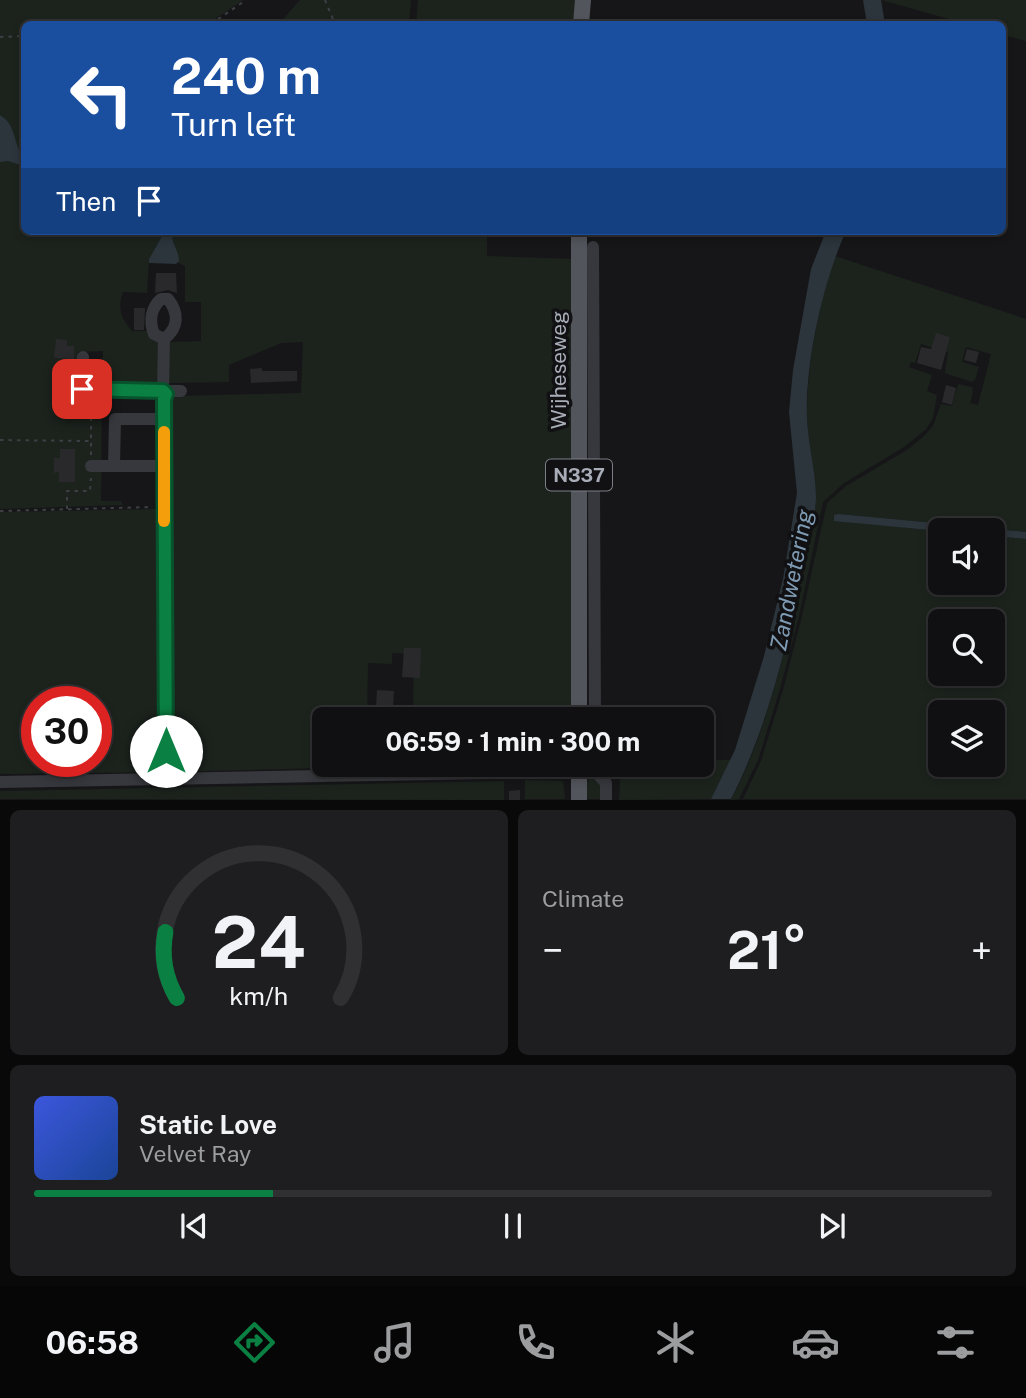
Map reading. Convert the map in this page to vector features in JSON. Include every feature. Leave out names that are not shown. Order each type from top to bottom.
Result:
[{"type":"main road","points":[[581,21],[583,0]]},
{"type":"main road","name":"Wijheseweg","points":[[579,235],[579,707]]},
{"type":"main road","points":[[579,800],[585,777]]},
{"type":"street","name":"Wijheseweg","points":[[593,247],[595,707]]},
{"type":"street","points":[[164,339],[166,778]]},
{"type":"street","points":[[83,357],[82,389],[165,393],[181,391]]},
{"type":"street","points":[[114,466],[115,419],[164,419]]},
{"type":"street","points":[[91,466],[164,466]]},
{"type":"street","points":[[0,782],[312,775]]},
{"type":"street","points":[[598,777],[606,783],[606,800]]},
{"type":"path","points":[[215,21],[246,0]]},
{"type":"path","points":[[326,0],[334,21]]},
{"type":"path","points":[[0,37],[21,36]]},
{"type":"path","points":[[0,440],[91,441]]},
{"type":"path","points":[[0,511],[164,507]]},
{"type":"shaded area","points":[[0,0],[243,0],[212,21],[21,21],[21,235],[163,235],[149,259],[147,293],[123,292],[120,303],[123,318],[132,331],[147,331],[159,343],[158,384],[102,383],[103,351],[78,352],[77,392],[102,393],[101,501],[121,501],[123,505],[0,509]]},
{"type":"shaded area","points":[[300,0],[411,0],[409,21],[282,21]]},
{"type":"shaded area","points":[[418,0],[575,0],[575,21],[416,21]]},
{"type":"shaded area","points":[[881,0],[1026,0],[1026,41],[1006,36],[1006,21],[956,21]]},
{"type":"shaded area","points":[[172,235],[487,235],[487,256],[574,259],[572,707],[413,707],[414,654],[392,653],[392,664],[368,663],[367,707],[312,707],[312,768],[170,772],[170,404],[176,396],[301,393],[303,342],[281,343],[229,365],[229,382],[167,383],[169,342],[201,341],[201,302],[185,302],[185,266],[178,263]]},
{"type":"shaded area","points":[[835,256],[1026,319],[1026,532],[1005,530],[1005,518],[928,518],[928,522],[839,514],[833,520],[928,530],[928,595],[1005,595],[1005,537],[1026,539],[1026,799],[743,799],[761,761],[783,690],[827,503],[846,486],[907,450],[923,437],[933,426],[941,404],[952,406],[958,384],[972,387],[970,403],[978,405],[991,354],[966,347],[962,362],[979,367],[972,382],[945,373],[948,352],[921,344],[915,363],[911,362],[909,367],[932,375],[927,391],[937,395],[933,418],[926,429],[904,447],[844,483],[823,502],[799,616],[780,689],[758,760],[739,799],[731,800],[766,717],[812,525],[816,488],[807,418],[809,377],[819,315]]},
{"type":"shaded area","points":[[162,511],[161,772],[112,773],[112,686],[21,686],[21,774],[0,774],[0,512]]},
{"type":"shaded area","points":[[714,760],[731,760],[711,799],[619,800],[620,777],[714,777]]},
{"type":"shaded area","points":[[590,778],[599,781],[604,799],[587,799],[586,783]]},
{"type":"shaded area","points":[[525,780],[563,781],[565,799],[525,799]]},
{"type":"shaded area","points":[[504,781],[504,800],[0,799],[0,791]]},
{"type":"water","points":[[863,0],[881,0],[884,21],[866,21]]},
{"type":"water","points":[[0,115],[11,126],[21,154],[21,165],[8,161],[0,162]]},
{"type":"water","points":[[163,235],[172,235],[179,261],[176,264],[149,263]]},
{"type":"water","name":"Zandwetering","points":[[824,235],[844,235],[823,298],[809,372],[807,418],[816,498],[812,525],[782,659],[755,745],[731,799],[711,799],[735,750],[764,656],[783,579],[797,493],[789,412],[793,370],[811,269]]},
{"type":"water","points":[[834,515],[928,522],[928,530],[834,521]]},
{"type":"water","points":[[1005,530],[1026,532],[1026,539],[1005,537]]},
{"type":"building","points":[[156,273],[176,273],[177,293],[168,290],[155,293]]},
{"type":"building","points":[[134,308],[145,308],[144,330],[134,330]]},
{"type":"building","points":[[936,333],[950,337],[941,370],[917,363],[921,347],[931,349]]},
{"type":"building","points":[[56,339],[67,340],[67,346],[74,346],[74,359],[54,358]]},
{"type":"building","points":[[967,349],[979,352],[976,363],[964,360]]},
{"type":"building","points":[[92,361],[102,361],[101,381],[91,380]]},
{"type":"building","points":[[262,368],[262,371],[297,371],[297,381],[251,383],[250,369]]},
{"type":"building","points":[[946,385],[956,388],[952,405],[942,402]]},
{"type":"building","points":[[60,449],[75,449],[75,482],[59,482],[59,472],[54,473],[54,458],[60,458]]},
{"type":"building","points":[[404,648],[421,648],[420,678],[402,677]]},
{"type":"building","points":[[377,690],[394,691],[393,707],[376,707]]},
{"type":"building","points":[[520,790],[520,800],[509,800],[509,791]]},
{"type":"slow traffic","points":[[164,432],[164,521]]},
{"type":"route","points":[[82,389],[163,391],[166,394],[166,751]]}]
